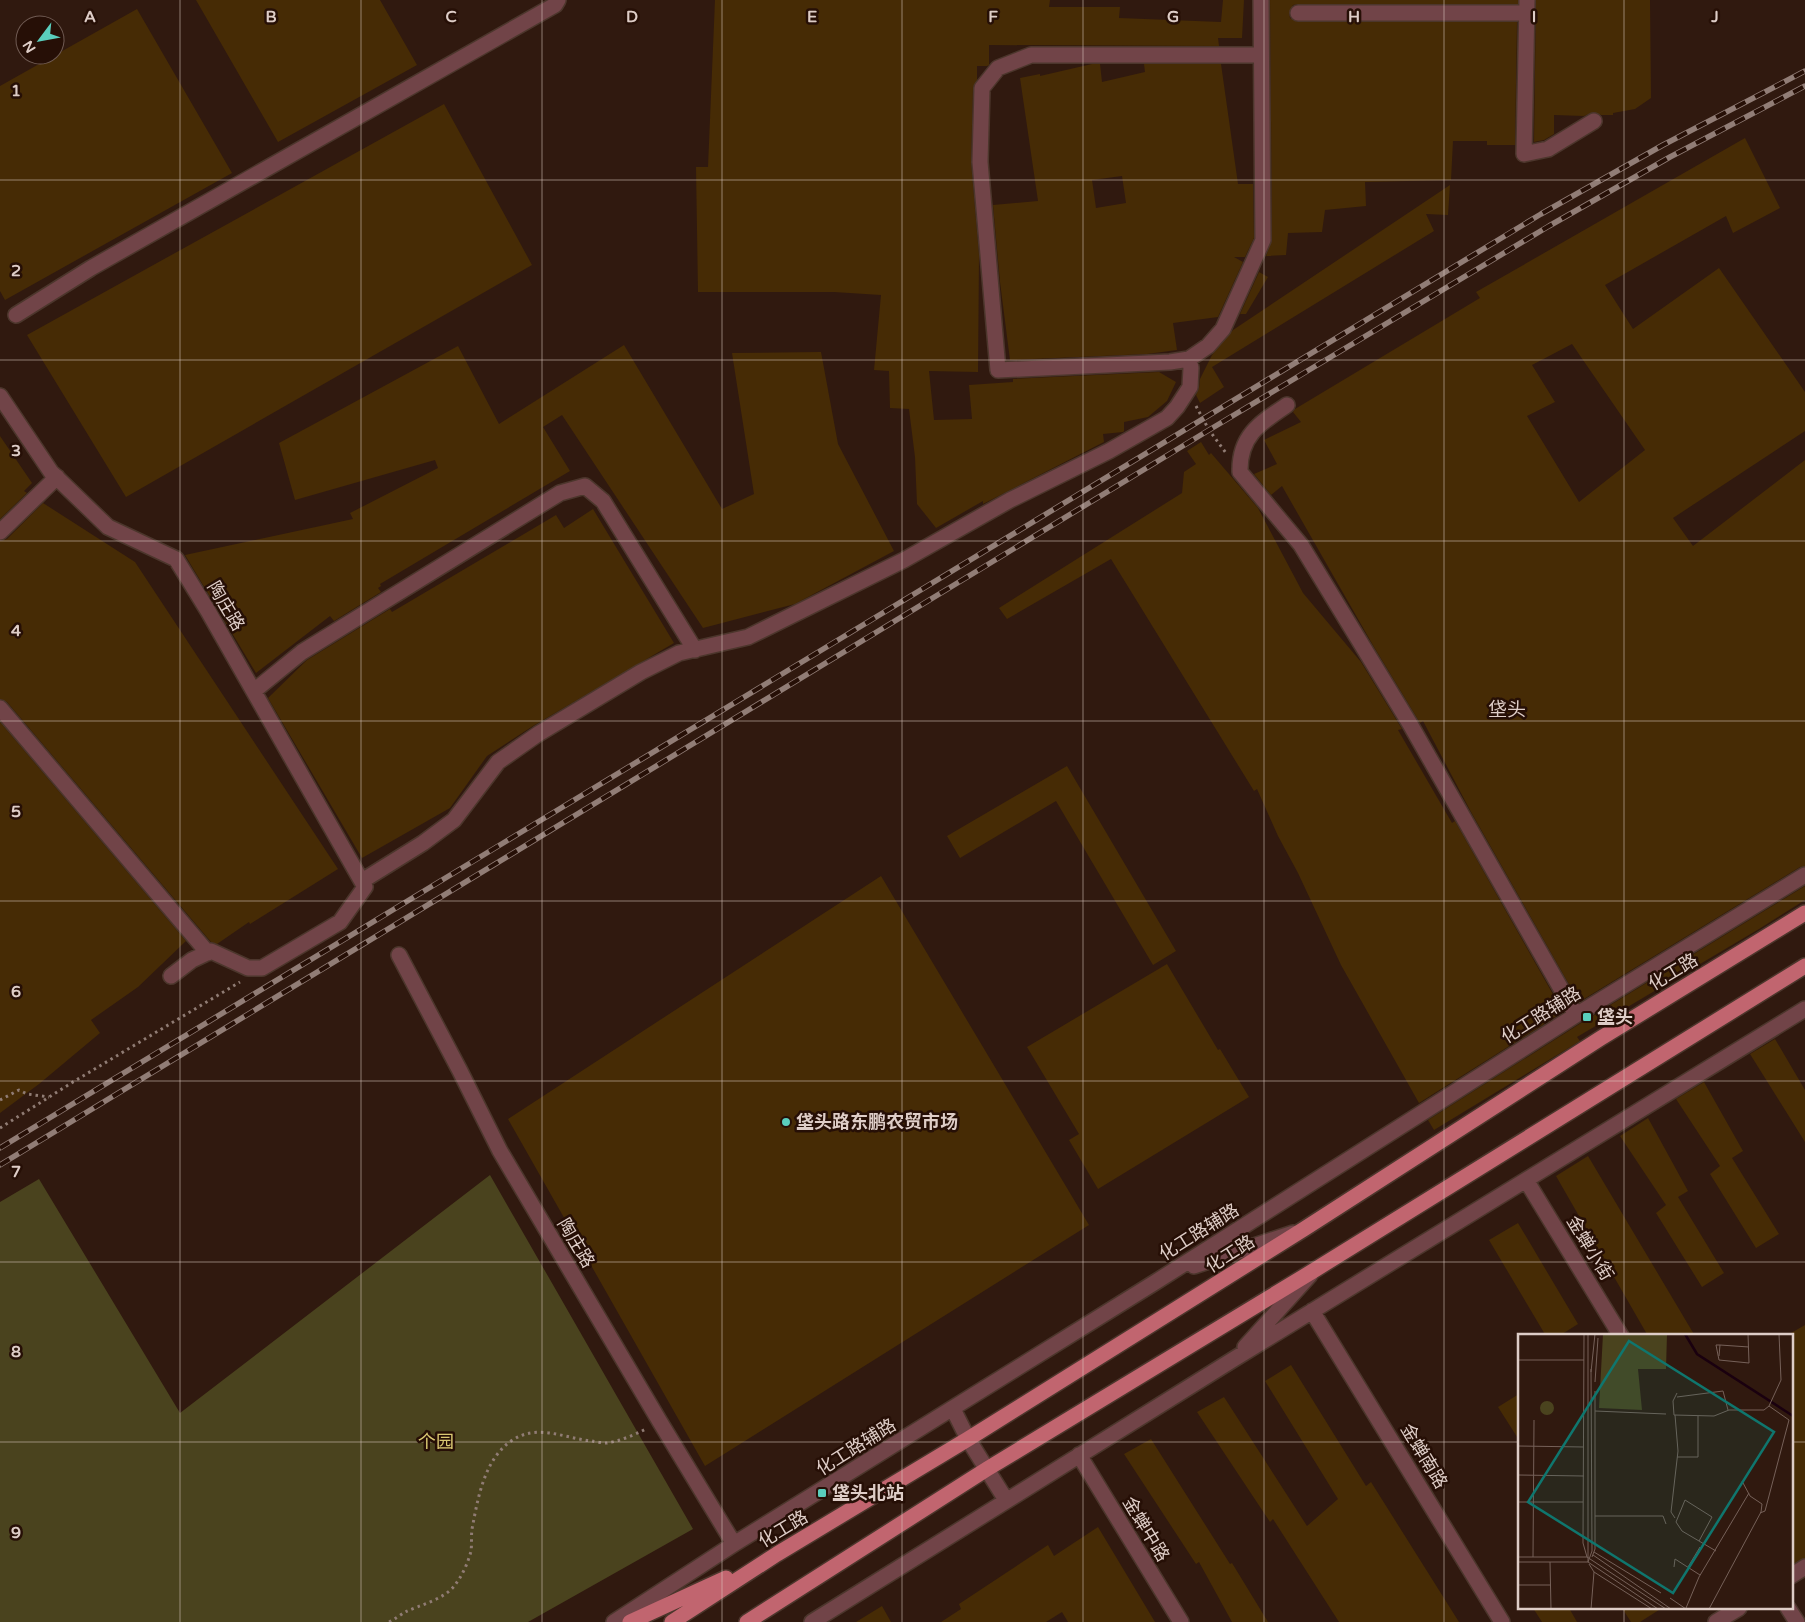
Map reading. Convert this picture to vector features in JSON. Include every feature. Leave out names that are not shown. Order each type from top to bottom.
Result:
[{"type":"main road","name":"化工路","points":[[672,1622],[777,1554],[968,1439],[1304,1229],[1601,1038],[1805,913]]},
{"type":"main road","points":[[747,1622],[758,1618],[987,1469],[1313,1271],[1805,966]]},
{"type":"main road","points":[[630,1622],[777,1554]]},
{"type":"street","points":[[1260,0],[1261,55],[1264,240],[1224,329],[1208,346],[1189,360],[998,370],[980,162],[982,88],[998,68],[1031,55],[1261,55]]},
{"type":"street","points":[[16,315],[91,268],[557,3]]},
{"type":"street","points":[[1298,13],[1526,7],[1524,154],[1548,149],[1594,121]]},
{"type":"street","points":[[172,976],[192,960],[211,951],[248,968],[262,968],[340,922],[364,884],[454,820],[498,762],[538,734],[641,672],[679,653],[748,637],[904,560],[1010,500],[1109,451],[1167,418],[1190,387],[1191,368],[1189,360]]},
{"type":"street","name":"陶庄路","points":[[0,396],[51,472],[108,527],[176,559],[208,611],[364,884]]},
{"type":"street","points":[[1287,404],[1264,420],[1246,442],[1240,457],[1240,472],[1301,545],[1410,724],[1576,1015]]},
{"type":"street","points":[[0,532],[57,477]]},
{"type":"street","points":[[254,692],[302,652],[560,493],[585,486],[603,501],[695,650]]},
{"type":"street","points":[[0,708],[208,953]]},
{"type":"street","name":"化工路辅路","points":[[614,1622],[734,1544],[1154,1283],[1576,1015],[1805,876]]},
{"type":"street","name":"陶庄路","points":[[399,955],[500,1151],[734,1544]]},
{"type":"street","points":[[812,1622],[1234,1359],[1805,1009]]},
{"type":"street","name":"金蝉小街","points":[[1526,1180],[1620,1334]]},
{"type":"street","points":[[1154,1283],[1204,1261],[1304,1229]]},
{"type":"street","points":[[1234,1359],[1313,1271]]},
{"type":"street","name":"金蝉南路","points":[[1312,1311],[1502,1622]]},
{"type":"street","points":[[953,1408],[968,1439],[1006,1500]]},
{"type":"street","name":"金蝉中路","points":[[1079,1455],[1181,1622]]},
{"type":"street","points":[[1792,1575],[1805,1567]]},
{"type":"street","points":[[1716,1622],[1735,1610]]},
{"type":"street","points":[[1789,1610],[1797,1622]]},
{"type":"path","points":[[1190,387],[1191,397],[1209,430],[1240,472]]},
{"type":"path","points":[[0,1128],[262,968]]},
{"type":"path","points":[[0,1100],[19,1090],[49,1097]]},
{"type":"path","points":[[389,1622],[454,1588],[465,1569],[471,1551],[472,1531],[480,1494],[488,1470],[495,1456],[512,1441],[531,1432],[550,1433],[606,1443],[630,1436],[660,1422]]},
{"type":"green space","name":"个园","points":[[490,1175],[693,1529],[528,1622],[0,1622],[0,1202],[39,1179],[180,1413]]},
{"type":"building","points":[[196,0],[380,0],[417,65],[278,142]]},
{"type":"building","points":[[715,0],[1050,0],[1049,7],[1120,7],[1119,18],[1221,22],[1223,0],[1244,0],[1242,38],[1218,38],[1219,46],[989,45],[989,65],[977,66],[977,80],[973,87],[971,162],[979,255],[978,372],[929,371],[934,420],[972,419],[969,385],[1013,382],[1013,379],[1159,372],[1176,382],[1167,401],[1148,417],[1124,422],[1123,432],[1103,434],[1104,442],[983,504],[983,501],[936,528],[917,504],[915,457],[909,409],[890,408],[889,371],[874,370],[881,295],[834,292],[698,292],[696,167],[708,167]]},
{"type":"building","points":[[1270,0],[1518,0],[1518,4],[1298,4],[1293,5],[1289,13],[1290,18],[1298,22],[1517,22],[1515,145],[1487,145],[1487,141],[1453,141],[1451,180],[1365,182],[1366,206],[1325,210],[1322,232],[1288,233],[1286,255],[1266,256],[1272,240]]},
{"type":"building","points":[[1536,0],[1650,0],[1651,98],[1635,109],[1613,113],[1613,115],[1601,115],[1594,112],[1584,116],[1554,115],[1554,134],[1544,140],[1534,142]]},
{"type":"building","points":[[137,9],[232,173],[5,300],[0,291],[0,86],[37,65],[65,65],[65,49]]},
{"type":"building","points":[[1092,64],[1100,64],[1102,82],[1145,72],[1144,64],[1221,64],[1238,184],[1253,184],[1254,238],[1245,257],[1234,257],[1243,262],[1218,317],[1173,323],[1177,350],[1147,354],[1010,360],[993,205],[1038,201],[1020,78],[1040,74],[1040,76]],"holes":[[[1122,176],[1126,203],[1096,208],[1092,180]]]},
{"type":"building","points":[[444,104],[532,265],[126,497],[27,335]]},
{"type":"building","points":[[1745,138],[1780,208],[1733,233],[1726,216],[1605,285],[1633,329],[1719,268],[1805,392],[1805,431],[1673,518],[1693,546],[1805,460],[1805,866],[1800,867],[1579,1002],[1471,812],[1423,721],[1420,723],[1374,647],[1282,486],[1271,495],[1254,474],[1277,464],[1264,440],[1301,422],[1293,412],[1295,409],[1480,298],[1476,292]],"holes":[[[1572,344],[1645,450],[1579,502],[1527,416],[1555,402],[1532,365]]]},
{"type":"building","points":[[1450,185],[1448,215],[1426,214],[1434,231],[1212,367],[1224,387],[1200,403],[1196,395],[1200,379],[1212,355],[1233,330]]},
{"type":"building","points":[[1259,272],[1268,277],[1246,314],[1240,314]]},
{"type":"building","points":[[624,345],[722,509],[754,494],[732,353],[821,352],[838,444],[894,551],[795,604],[703,628],[562,415],[543,427],[570,471],[380,584],[381,586],[378,588],[381,592],[334,621],[330,616],[256,673],[185,555],[353,519],[350,513],[438,468],[435,460],[295,500],[279,443],[458,346],[499,424]]},
{"type":"building","points":[[0,436],[32,483],[24,491],[27,493],[0,519]]},
{"type":"building","points":[[1201,442],[1209,455],[1211,453],[1258,508],[1303,593],[1361,662],[1402,729],[1398,730],[1452,823],[1455,821],[1563,1012],[1419,1103],[1341,965],[1257,789],[1254,791],[1111,559],[1007,619],[999,608],[1182,493],[1184,472],[1196,464],[1187,451]]},
{"type":"building","points":[[43,503],[135,562],[338,869],[250,924],[249,922],[217,944],[211,942],[7,702],[0,699],[0,541],[7,539]]},
{"type":"building","points":[[593,509],[674,643],[533,726],[487,756],[450,808],[362,858],[268,698],[307,660],[390,609],[392,612],[556,515],[564,528]]},
{"type":"building","points":[[0,722],[186,941],[138,987],[91,1020],[100,1033],[39,1084],[0,1113]]},
{"type":"building","points":[[1067,766],[1176,951],[1153,965],[1056,801],[960,858],[947,836]]},
{"type":"building","name":"垡头路东鹏农贸市场","points":[[881,876],[1089,1225],[705,1466],[508,1119]]},
{"type":"building","points":[[1805,886],[1805,900],[1577,1037],[1580,1041],[1434,1130],[1428,1120],[1581,1023]]},
{"type":"building","points":[[1167,964],[1218,1050],[1220,1049],[1249,1097],[1098,1189],[1069,1140],[1079,1134],[1027,1047]]},
{"type":"building","points":[[1775,1039],[1805,1090],[1805,1142],[1750,1054]]},
{"type":"building","points":[[1704,1082],[1743,1151],[1732,1158],[1779,1234],[1756,1248],[1710,1174],[1720,1166],[1676,1099]]},
{"type":"building","points":[[1648,1118],[1688,1191],[1678,1197],[1724,1273],[1702,1287],[1656,1213],[1666,1205],[1620,1136]]},
{"type":"building","points":[[1588,1156],[1694,1334],[1647,1334],[1556,1176]]},
{"type":"building","points":[[1518,1223],[1578,1324],[1562,1334],[1545,1334],[1489,1240]]},
{"type":"building","points":[[1805,1325],[1805,1558],[1792,1564],[1792,1334]]},
{"type":"building","points":[[1291,1365],[1366,1486],[1371,1482],[1459,1622],[1339,1622],[1273,1519],[1270,1522],[1197,1412],[1224,1397],[1307,1526],[1338,1499],[1265,1381]]},
{"type":"building","points":[[1518,1395],[1518,1438],[1498,1407]]},
{"type":"building","points":[[1151,1439],[1268,1622],[1232,1622],[1199,1562],[1196,1564],[1124,1454]]},
{"type":"building","points":[[1098,1527],[1155,1622],[1068,1622],[1062,1612],[1046,1622],[941,1622],[961,1609],[959,1604],[1048,1545],[1054,1556]]},
{"type":"building","points":[[882,1606],[891,1622],[856,1622]]},
{"type":"building","points":[[1534,1610],[1570,1610],[1577,1622],[1542,1622]]},
{"type":"building","points":[[1623,1610],[1659,1610],[1640,1622],[1631,1622]]},
{"type":"railway","points":[[0,1148],[1541,214],[1663,145],[1805,71]]},
{"type":"railway","points":[[0,1165],[1209,430],[1549,226],[1670,157],[1805,86]]},
{"type":"place","name":"垡头","points":[[1587,1017]]},
{"type":"place","name":"垡头路东鹏农贸市场","points":[[786,1122]]},
{"type":"place","name":"垡头北站","points":[[822,1493]]},
{"type":"district","name":"垡头","points":[[1507,709]]}]
